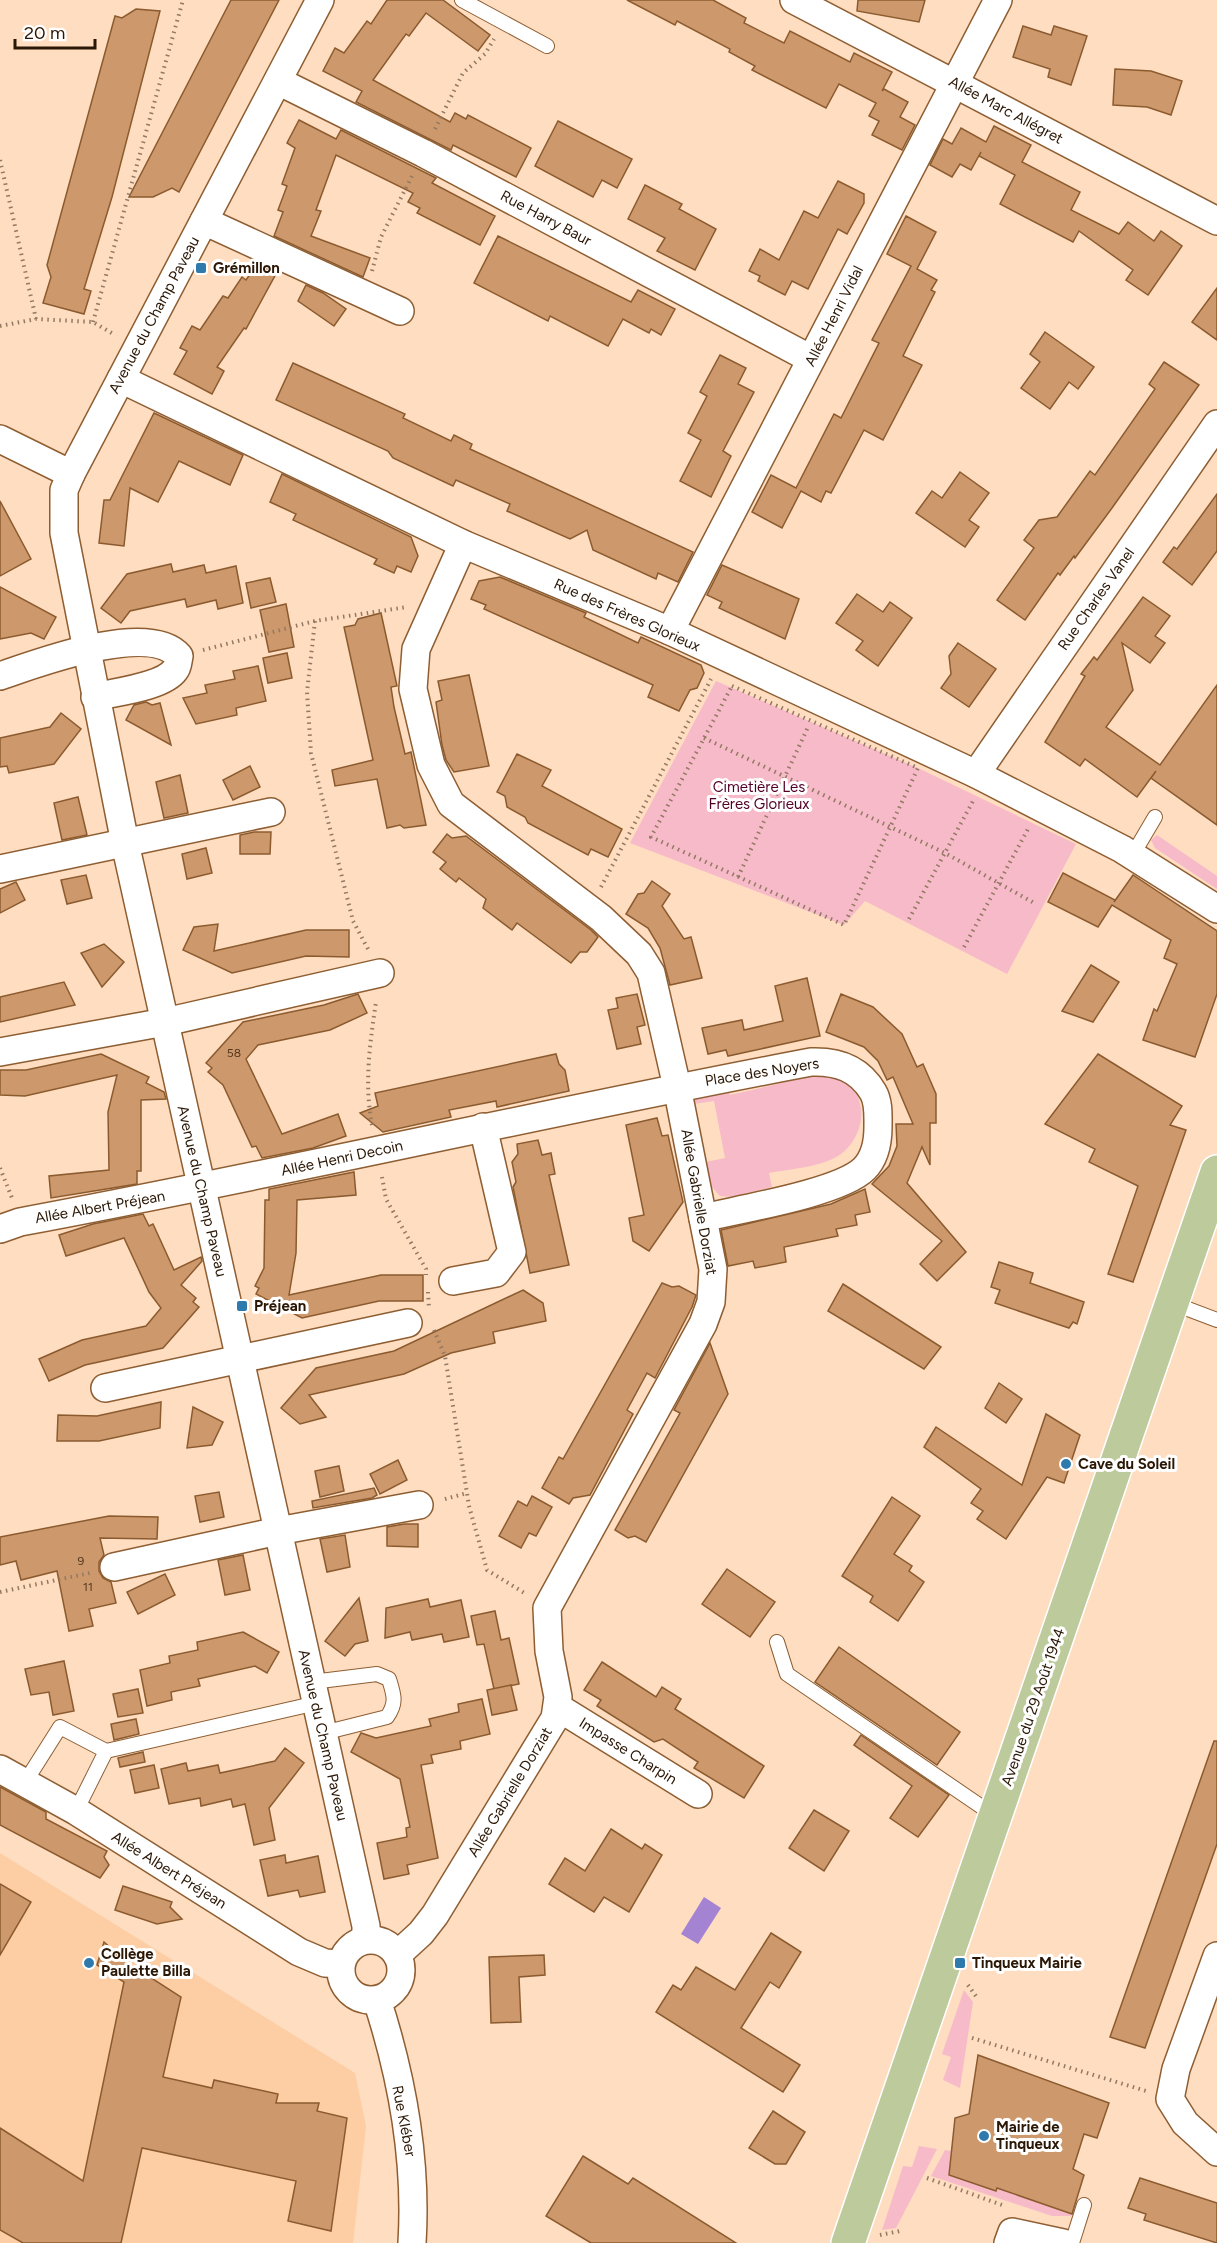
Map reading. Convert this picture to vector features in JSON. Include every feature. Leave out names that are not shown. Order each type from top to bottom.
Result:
[{"type":"main road","name":"Avenue du 29 Août 1944","points":[[848,2243],[1217,1172]]},
{"type":"street","name":"Avenue du Champ Paveau","points":[[320,0],[71,474],[64,490],[64,533],[125,843],[366,1926],[366,1939]]},
{"type":"street","name":"Allée Marc Allégret","points":[[794,0],[1217,222]]},
{"type":"street","name":"Allée Henri Vidal","points":[[670,631],[998,0]]},
{"type":"street","name":"Rue Harry Baur","points":[[278,81],[423,153],[811,359]]},
{"type":"street","points":[[204,221],[400,311]]},
{"type":"street","name":"Rue des Frères Glorieux","points":[[121,379],[463,544],[670,631],[723,657],[815,711],[1132,856],[1217,909]]},
{"type":"street","name":"Rue Charles Vanel","points":[[976,783],[1217,424]]},
{"type":"street","points":[[0,439],[71,474]]},
{"type":"street","name":"Allée Gabrielle Dorziat","points":[[397,1955],[421,1933],[435,1915],[548,1731],[558,1708],[546,1628],[547,1608],[703,1324],[713,1284],[703,1218],[677,1087],[651,973],[639,954],[622,936],[461,813],[441,789],[431,765],[413,689],[416,649],[463,544]]},
{"type":"street","points":[[0,676],[85,648],[158,644],[172,648],[179,656],[176,669],[165,678],[147,685],[95,697]]},
{"type":"street","points":[[0,869],[271,812]]},
{"type":"street","points":[[0,1052],[165,1022],[380,973]]},
{"type":"street","name":"Place des Noyers","points":[[677,1087],[825,1061],[839,1064],[865,1080],[874,1094],[878,1110],[878,1140],[873,1155],[865,1168],[851,1179],[838,1185],[703,1218]]},
{"type":"street","name":"Allée Henri Decoin","points":[[202,1188],[677,1087]]},
{"type":"street","points":[[453,1281],[496,1273],[512,1252],[483,1127]]},
{"type":"street","name":"Allée Albert Préjean","points":[[0,1229],[20,1222],[202,1188]]},
{"type":"street","points":[[105,1388],[419,1323]]},
{"type":"street","points":[[114,1567],[278,1531],[419,1505]]},
{"type":"street","name":"Impasse Charpin","points":[[558,1708],[698,1794]]},
{"type":"street","name":"Allée Albert Préjean","points":[[0,1769],[76,1811],[299,1952],[325,1963],[340,1964]]},
{"type":"street","points":[[366,1939],[384,1942],[397,1955],[401,1973],[394,1991],[377,2000],[357,1998],[343,1984],[340,1964],[349,1948],[366,1939]]},
{"type":"street","points":[[1217,1956],[1176,2069],[1170,2099],[1185,2124],[1217,2152]]},
{"type":"street","name":"Rue Kléber","points":[[377,2000],[386,2027],[411,2155],[414,2187],[412,2243]]},
{"type":"street","points":[[1010,2237],[1063,2243]]},
{"type":"lane","points":[[462,0],[547,46]]},
{"type":"lane","points":[[1132,856],[1155,817]]},
{"type":"lane","points":[[1172,1303],[1217,1320]]},
{"type":"lane","points":[[777,1642],[787,1674],[995,1816]]},
{"type":"lane","points":[[24,1784],[60,1727],[106,1751],[377,1674],[389,1679],[394,1696],[394,1707],[387,1717],[323,1733]]},
{"type":"lane","points":[[76,1811],[106,1751]]},
{"type":"lane","points":[[1072,2243],[1084,2205]]},
{"type":"path","points":[[93,322],[183,0]]},
{"type":"path","points":[[0,160],[36,319]]},
{"type":"path","points":[[0,326],[36,319],[93,322],[117,336]]},
{"type":"path","points":[[179,656],[315,621],[435,603]]},
{"type":"path","points":[[589,910],[723,657]]},
{"type":"path","points":[[732,686],[815,711],[918,768],[844,925],[651,837],[732,686]]},
{"type":"path","points":[[738,877],[815,711]]},
{"type":"path","points":[[704,738],[945,853],[1036,904]]},
{"type":"path","points":[[909,919],[945,853],[976,783]]},
{"type":"path","points":[[964,947],[1032,823]]},
{"type":"path","points":[[419,1323],[445,1356],[469,1506],[487,1570],[547,1608]]},
{"type":"path","points":[[0,1592],[114,1567]]},
{"type":"path","points":[[972,2038],[1170,2099]]},
{"type":"path","points":[[927,2178],[1008,2207],[1010,2237]]},
{"type":"shaded area","name":"Collège Paulette Billa","points":[[0,1853],[355,2073],[366,2126],[353,2243],[0,2243]]},
{"type":"shaded area","points":[[704,1897],[721,1908],[698,1944],[681,1934]]},
{"type":"green space","name":"Cimetière Les Frères Glorieux","points":[[716,681],[918,768],[1076,844],[1007,974],[865,901],[844,925],[630,843]]},
{"type":"green space","points":[[1157,835],[1217,876],[1217,889],[1155,848],[1151,840]]},
{"type":"green space","points":[[821,1074],[840,1079],[850,1086],[861,1106],[859,1128],[847,1148],[838,1156],[823,1163],[769,1173],[772,1187],[730,1197],[720,1196],[712,1187],[706,1162],[725,1158],[714,1101],[693,1104],[692,1090],[727,1082],[730,1095]]},
{"type":"green space","points":[[964,1990],[973,2002],[960,2088],[943,2080],[951,2057],[942,2054]]},
{"type":"green space","points":[[919,2146],[937,2149],[896,2228],[882,2230],[903,2166],[912,2167]]},
{"type":"green space","points":[[945,2150],[951,2151],[949,2175],[995,2191],[997,2187],[1072,2214],[1075,2207],[1075,2213],[1070,2216],[1052,2216],[931,2176]]},
{"type":"building","points":[[231,0],[279,0],[179,192],[172,188],[153,197],[129,197]]},
{"type":"building","points":[[387,0],[443,0],[490,35],[478,51],[426,13],[409,36],[406,34],[373,80],[450,122],[455,113],[466,119],[468,115],[531,148],[516,177],[453,145],[451,150],[356,102],[362,91],[323,71],[335,48],[344,53],[367,21],[371,24]]},
{"type":"building","points":[[627,0],[713,0],[746,18],[744,23],[784,43],[790,31],[850,62],[854,53],[892,72],[882,91],[884,89],[908,102],[900,117],[915,125],[902,150],[872,135],[879,121],[869,116],[876,103],[839,84],[826,108],[752,70],[755,66],[729,52],[730,49],[677,21],[675,25]]},
{"type":"building","points":[[858,0],[925,0],[919,22],[857,11]]},
{"type":"building","points":[[136,9],[160,11],[112,197],[84,289],[91,291],[84,314],[43,303],[51,277],[47,265],[115,16],[122,18]]},
{"type":"building","points":[[1023,26],[1051,35],[1054,26],[1087,36],[1071,85],[1048,77],[1050,69],[1013,57]]},
{"type":"building","points":[[1115,69],[1151,71],[1182,81],[1171,115],[1147,107],[1113,105]]},
{"type":"building","points":[[299,120],[336,139],[341,130],[436,178],[432,183],[495,216],[480,245],[417,213],[420,208],[408,202],[413,193],[336,155],[316,210],[321,211],[311,236],[370,258],[363,277],[274,236],[283,212],[278,210],[287,186],[282,184],[295,148],[287,143]]},
{"type":"building","points":[[558,121],[632,159],[617,188],[602,180],[593,197],[535,166]]},
{"type":"building","points":[[994,126],[1031,145],[1022,162],[1080,192],[1071,210],[1119,234],[1128,222],[1154,241],[1161,231],[1182,246],[1148,295],[1126,280],[1133,270],[1079,231],[1073,242],[1000,204],[1015,175],[979,156],[981,152],[971,170],[960,164],[952,177],[930,165],[943,139],[952,144],[961,128],[986,142]]},
{"type":"building","points":[[838,181],[864,194],[864,203],[847,234],[838,229],[808,289],[792,281],[785,295],[758,281],[760,276],[749,271],[760,249],[779,260],[804,211],[818,218]]},
{"type":"building","points":[[645,185],[682,204],[679,209],[716,229],[695,270],[657,251],[665,238],[628,219]]},
{"type":"building","points":[[906,216],[936,232],[917,269],[937,280],[931,290],[935,292],[903,356],[922,365],[883,440],[864,430],[831,493],[826,491],[821,502],[801,491],[782,528],[752,512],[771,475],[796,488],[834,414],[841,418],[879,343],[872,340],[911,266],[887,254]]},
{"type":"building","points":[[498,236],[631,302],[638,290],[675,309],[661,335],[651,329],[649,333],[623,319],[608,346],[550,316],[548,321],[474,283]]},
{"type":"building","points":[[258,263],[277,272],[246,329],[244,328],[217,367],[224,371],[212,394],[174,374],[187,351],[180,348],[192,326],[200,330],[223,296],[228,298],[242,277],[246,280]]},
{"type":"building","points":[[306,285],[323,293],[346,309],[334,326],[298,301]]},
{"type":"building","points":[[1217,288],[1217,340],[1192,322]]},
{"type":"building","points":[[1045,332],[1094,367],[1078,389],[1069,382],[1050,409],[1021,388],[1040,362],[1030,354]]},
{"type":"building","points":[[720,355],[746,368],[738,384],[754,392],[723,451],[731,456],[711,497],[680,481],[701,440],[688,433],[707,396],[700,392]]},
{"type":"building","points":[[1164,362],[1199,385],[1075,558],[1074,556],[1060,575],[1058,573],[1025,620],[997,600],[1034,548],[1024,540],[1039,520],[1057,517],[1090,471],[1095,475],[1155,389],[1149,384]]},
{"type":"building","points":[[293,363],[405,414],[403,418],[451,441],[454,435],[472,444],[470,449],[693,552],[678,582],[658,573],[656,579],[593,550],[587,530],[570,539],[507,511],[510,504],[456,480],[453,486],[393,458],[388,451],[276,400]]},
{"type":"building","points":[[154,413],[243,455],[230,485],[179,461],[158,502],[130,488],[124,546],[99,543],[104,500],[110,500]]},
{"type":"building","points":[[960,472],[989,493],[969,520],[979,527],[965,547],[916,513],[932,491],[942,498]]},
{"type":"building","points":[[282,474],[411,537],[418,556],[411,572],[397,566],[394,573],[374,564],[377,559],[293,520],[296,514],[270,502]]},
{"type":"building","points":[[1217,494],[1217,551],[1192,585],[1163,562],[1174,547],[1177,549]]},
{"type":"building","points":[[0,501],[31,559],[0,576]]},
{"type":"building","points":[[171,564],[173,572],[204,565],[206,573],[236,566],[243,603],[218,609],[216,600],[187,607],[185,599],[130,611],[121,623],[101,608],[127,574]]},
{"type":"building","points":[[722,565],[799,599],[785,639],[719,608],[722,602],[707,595]]},
{"type":"building","points":[[500,577],[586,613],[584,617],[638,643],[641,637],[701,665],[704,673],[697,688],[690,690],[679,711],[648,697],[653,685],[484,609],[486,605],[471,599],[479,581]]},
{"type":"building","points":[[270,578],[276,602],[251,608],[246,583]]},
{"type":"building","points":[[0,587],[56,617],[44,639],[31,633],[0,639]]},
{"type":"building","points":[[857,594],[883,612],[890,602],[912,618],[878,666],[856,650],[863,641],[836,623]]},
{"type":"building","points":[[1143,597],[1170,616],[1155,636],[1165,643],[1150,663],[1122,643],[1133,690],[1106,727],[1160,765],[1217,685],[1217,825],[1151,778],[1156,771],[1137,797],[1085,759],[1080,766],[1045,742],[1085,676],[1081,674],[1094,657],[1097,660]]},
{"type":"building","points":[[286,604],[294,647],[269,652],[260,610]]},
{"type":"building","points":[[381,613],[397,686],[391,687],[394,707],[405,754],[411,752],[426,825],[404,828],[400,825],[387,828],[377,779],[335,786],[332,770],[373,760],[344,627],[355,625],[358,619]]},
{"type":"building","points":[[958,643],[996,669],[969,707],[941,688],[951,674],[949,656]]},
{"type":"building","points":[[287,653],[292,678],[268,683],[263,658]]},
{"type":"building","points":[[258,666],[266,701],[236,708],[237,715],[196,724],[183,698],[207,693],[205,685],[235,679],[233,671]]},
{"type":"building","points":[[469,675],[489,766],[454,772],[446,760],[442,745],[436,702],[442,700],[438,681]]},
{"type":"building","points":[[146,702],[152,705],[160,703],[171,745],[126,720],[134,705]]},
{"type":"building","points":[[61,713],[81,729],[54,764],[9,773],[7,766],[0,767],[0,738],[50,727]]},
{"type":"building","points":[[517,754],[551,770],[542,786],[622,829],[608,857],[591,849],[588,855],[528,823],[525,817],[507,807],[505,796],[497,792]]},
{"type":"building","points":[[250,766],[260,787],[233,800],[223,780]]},
{"type":"building","points":[[180,775],[188,813],[164,818],[156,782]]},
{"type":"building","points":[[78,797],[87,835],[62,840],[54,803]]},
{"type":"building","points":[[271,832],[270,854],[240,854],[240,835]]},
{"type":"building","points":[[447,834],[452,838],[466,836],[591,930],[598,937],[587,952],[580,952],[571,963],[517,923],[512,930],[483,908],[486,899],[459,878],[456,882],[440,869],[446,862],[433,852]]},
{"type":"building","points":[[206,848],[212,873],[187,879],[182,854]]},
{"type":"building","points":[[1063,873],[1115,900],[1114,902],[1133,875],[1217,931],[1217,994],[1195,1057],[1143,1040],[1154,1009],[1157,1011],[1177,964],[1164,958],[1171,940],[1112,905],[1098,927],[1048,902]]},
{"type":"building","points":[[86,875],[92,898],[67,904],[61,880]]},
{"type":"building","points":[[652,881],[670,894],[662,906],[684,939],[691,937],[702,978],[670,985],[660,948],[648,928],[626,914],[638,894],[644,893]]},
{"type":"building","points":[[16,882],[25,900],[0,913],[0,889]]},
{"type":"building","points":[[218,924],[214,951],[306,930],[349,930],[349,957],[306,956],[232,973],[183,950],[194,927]]},
{"type":"building","points":[[104,944],[124,962],[102,987],[81,953]]},
{"type":"building","points":[[1091,965],[1119,982],[1093,1022],[1062,1011]]},
{"type":"building","points":[[807,978],[820,1036],[728,1056],[726,1050],[708,1054],[702,1028],[742,1020],[744,1030],[783,1021],[775,986]]},
{"type":"building","points":[[64,982],[75,1005],[0,1022],[0,997]]},
{"type":"building","points":[[358,994],[367,1013],[330,1030],[258,1045],[246,1059],[282,1134],[338,1114],[346,1136],[313,1148],[262,1158],[256,1146],[252,1147],[223,1085],[208,1072],[212,1068],[206,1063],[243,1022],[324,1005]]},
{"type":"building","points":[[637,994],[645,1025],[637,1027],[641,1044],[617,1049],[608,1010],[618,1008],[616,998]]},
{"type":"building","points":[[841,994],[873,1007],[902,1034],[917,1067],[923,1064],[936,1094],[936,1123],[930,1123],[930,1165],[922,1147],[907,1183],[966,1252],[937,1281],[920,1264],[942,1241],[872,1184],[889,1166],[897,1146],[896,1124],[913,1124],[893,1077],[887,1080],[878,1061],[864,1047],[826,1032]]},
{"type":"building","points":[[101,1054],[149,1077],[146,1083],[164,1092],[166,1099],[141,1100],[141,1171],[137,1171],[137,1184],[51,1198],[49,1176],[109,1170],[108,1112],[117,1075],[25,1096],[0,1095],[0,1070],[26,1070]]},
{"type":"building","points":[[556,1054],[559,1064],[565,1070],[569,1091],[497,1107],[496,1101],[449,1110],[451,1117],[383,1132],[360,1113],[378,1106],[375,1093]]},
{"type":"building","points":[[1098,1054],[1182,1106],[1170,1125],[1186,1130],[1133,1282],[1108,1274],[1138,1186],[1089,1162],[1095,1149],[1045,1124]]},
{"type":"building","points":[[657,1118],[662,1136],[668,1135],[683,1202],[649,1251],[633,1241],[629,1218],[644,1215],[626,1125]]},
{"type":"building","points":[[538,1140],[542,1155],[551,1153],[555,1174],[549,1175],[569,1265],[530,1273],[513,1187],[516,1182],[512,1162],[518,1154],[517,1144]]},
{"type":"building","points":[[354,1172],[356,1195],[297,1200],[296,1253],[289,1295],[381,1275],[423,1275],[423,1301],[379,1301],[302,1318],[256,1294],[259,1288],[255,1286],[264,1268],[265,1200],[269,1200],[269,1189]]},
{"type":"building","points":[[865,1189],[870,1212],[855,1215],[857,1225],[836,1229],[838,1236],[784,1247],[786,1262],[755,1268],[753,1261],[728,1266],[721,1230],[831,1204]]},
{"type":"building","points":[[143,1214],[149,1226],[153,1224],[174,1270],[201,1257],[202,1261],[181,1285],[196,1298],[193,1302],[199,1307],[163,1348],[85,1365],[49,1381],[39,1359],[82,1340],[146,1326],[161,1308],[149,1292],[124,1238],[66,1256],[59,1235],[93,1224]]},
{"type":"building","points":[[999,1262],[1033,1273],[1030,1283],[1084,1302],[1077,1324],[1073,1322],[1069,1328],[995,1303],[1000,1290],[991,1287]]},
{"type":"building","points":[[662,1283],[672,1287],[679,1286],[696,1295],[692,1307],[655,1378],[647,1373],[627,1410],[633,1414],[590,1495],[573,1498],[569,1504],[542,1488],[559,1457],[563,1459]]},
{"type":"building","points":[[843,1284],[941,1347],[924,1369],[828,1311]]},
{"type":"building","points":[[523,1290],[543,1303],[546,1321],[493,1332],[495,1343],[451,1353],[404,1374],[309,1395],[326,1417],[300,1424],[281,1408],[316,1368],[394,1351]]},
{"type":"building","points":[[710,1343],[728,1394],[646,1542],[635,1536],[628,1538],[615,1530],[680,1413],[674,1410]]},
{"type":"building","points":[[999,1383],[1022,1399],[1006,1423],[985,1408]]},
{"type":"building","points":[[161,1402],[160,1428],[99,1441],[57,1441],[58,1415],[97,1416]]},
{"type":"building","points":[[193,1407],[223,1422],[212,1445],[187,1448]]},
{"type":"building","points":[[1046,1414],[1080,1435],[1064,1483],[1047,1477],[1006,1539],[977,1519],[983,1511],[971,1503],[981,1489],[924,1447],[936,1427],[1022,1485]]},
{"type":"building","points":[[398,1460],[407,1480],[380,1494],[370,1474]]},
{"type":"building","points":[[339,1466],[344,1491],[320,1497],[315,1471]]},
{"type":"building","points":[[374,1488],[377,1495],[372,1498],[313,1508],[312,1501]]},
{"type":"building","points":[[219,1492],[224,1517],[200,1522],[195,1496]]},
{"type":"building","points":[[532,1496],[552,1507],[536,1536],[529,1533],[521,1548],[499,1536],[518,1501],[527,1506]]},
{"type":"building","points":[[892,1497],[920,1516],[894,1554],[912,1566],[909,1571],[924,1582],[898,1621],[870,1602],[873,1596],[842,1576]]},
{"type":"building","points":[[109,1516],[158,1517],[157,1539],[100,1538],[104,1555],[99,1562],[99,1571],[103,1578],[111,1582],[116,1603],[89,1609],[93,1626],[69,1631],[57,1571],[21,1580],[16,1561],[0,1565],[0,1537]]},
{"type":"building","points":[[418,1524],[418,1547],[387,1546],[387,1527]]},
{"type":"building","points":[[345,1535],[350,1567],[327,1572],[320,1539]]},
{"type":"building","points":[[243,1555],[250,1590],[225,1595],[218,1560]]},
{"type":"building","points":[[727,1569],[775,1602],[750,1637],[702,1604]]},
{"type":"building","points":[[165,1574],[175,1595],[138,1614],[127,1592]]},
{"type":"building","points":[[359,1598],[368,1641],[355,1644],[345,1656],[325,1641]]},
{"type":"building","points":[[428,1599],[430,1607],[461,1600],[469,1637],[444,1642],[442,1634],[412,1640],[410,1632],[385,1638],[386,1608]]},
{"type":"building","points":[[495,1611],[501,1640],[509,1638],[519,1684],[494,1689],[484,1644],[477,1645],[471,1616]]},
{"type":"building","points":[[243,1632],[279,1652],[267,1673],[255,1666],[198,1679],[200,1686],[171,1692],[172,1700],[147,1706],[140,1670],[170,1663],[169,1656],[198,1650],[197,1642]]},
{"type":"building","points":[[839,1647],[960,1732],[937,1765],[815,1682]]},
{"type":"building","points":[[64,1661],[74,1711],[53,1715],[49,1692],[31,1695],[25,1669]]},
{"type":"building","points":[[602,1662],[656,1697],[662,1687],[681,1699],[675,1709],[764,1766],[744,1798],[694,1768],[698,1762],[663,1739],[654,1742],[597,1706],[601,1700],[584,1690]]},
{"type":"building","points":[[511,1685],[517,1710],[492,1715],[487,1690]]},
{"type":"building","points":[[138,1689],[143,1713],[118,1717],[113,1694]]},
{"type":"building","points":[[482,1699],[490,1734],[460,1741],[461,1749],[431,1755],[433,1763],[421,1765],[438,1858],[407,1865],[409,1874],[384,1879],[377,1843],[407,1837],[406,1828],[410,1827],[400,1779],[351,1752],[361,1733],[376,1738],[431,1726],[429,1719],[459,1712],[458,1704]]},
{"type":"building","points":[[136,1719],[139,1734],[114,1740],[111,1724]]},
{"type":"building","points":[[861,1735],[949,1795],[918,1837],[890,1818],[912,1786],[854,1745]]},
{"type":"building","points":[[1214,1741],[1217,1741],[1217,1844],[1145,2048],[1110,2037]]},
{"type":"building","points":[[285,1748],[304,1763],[269,1808],[275,1840],[254,1845],[245,1804],[233,1807],[231,1799],[201,1806],[200,1798],[169,1804],[161,1769],[186,1763],[188,1771],[218,1765],[220,1773],[275,1761]]},
{"type":"building","points":[[143,1752],[145,1762],[120,1767],[118,1758]]},
{"type":"building","points":[[154,1765],[159,1788],[135,1793],[130,1770]]},
{"type":"building","points":[[0,1787],[46,1812],[46,1819],[107,1851],[104,1857],[109,1865],[100,1878],[0,1825]]},
{"type":"building","points":[[814,1810],[849,1831],[824,1871],[789,1848]]},
{"type":"building","points":[[611,1829],[642,1849],[645,1844],[662,1855],[629,1912],[604,1897],[594,1912],[549,1884],[565,1858],[585,1871]]},
{"type":"building","points":[[285,1855],[286,1863],[318,1856],[325,1892],[300,1897],[298,1890],[268,1896],[260,1860]]},
{"type":"building","points":[[0,1884],[31,1902],[0,1955]]},
{"type":"building","points":[[123,1886],[172,1902],[170,1907],[182,1919],[157,1924],[115,1910]]},
{"type":"building","points":[[771,1933],[801,1952],[779,1988],[770,1982],[741,2028],[800,2065],[783,2092],[656,2012],[673,1985],[681,1990],[696,1967],[735,1990]]},
{"type":"building","points":[[104,1942],[128,1963],[181,1997],[163,2077],[212,2088],[214,2080],[278,2094],[276,2103],[319,2103],[317,2111],[347,2118],[331,2231],[288,2221],[296,2181],[142,2148],[121,2243],[23,2243],[0,2230],[0,2128],[83,2181],[124,1982],[97,1965]]},
{"type":"building","points":[[544,1955],[545,1975],[519,1977],[521,2022],[491,2023],[489,1957]]},
{"type":"building","name":"Mairie de Tinqueux","points":[[978,2055],[1109,2103],[1097,2138],[1084,2134],[1073,2169],[1084,2175],[1072,2214],[997,2188],[996,2191],[949,2175],[955,2118],[969,2114]]},
{"type":"building","points":[[773,2111],[805,2132],[786,2164],[775,2164],[749,2148]]},
{"type":"building","points":[[583,2156],[628,2184],[633,2178],[736,2243],[591,2243],[546,2216]]},
{"type":"building","points":[[1140,2178],[1217,2203],[1217,2243],[1144,2220],[1146,2214],[1128,2208]]},
{"type":"place","name":"Grémillon","points":[[201,268]]},
{"type":"place","name":"Préjean","points":[[242,1306]]},
{"type":"place","name":"Cave du Soleil","points":[[1066,1464]]},
{"type":"place","name":"Collège Paulette Billa","points":[[89,1963]]},
{"type":"place","name":"Tinqueux Mairie","points":[[960,1963]]},
{"type":"place","name":"Mairie de Tinqueux","points":[[984,2136]]}]
